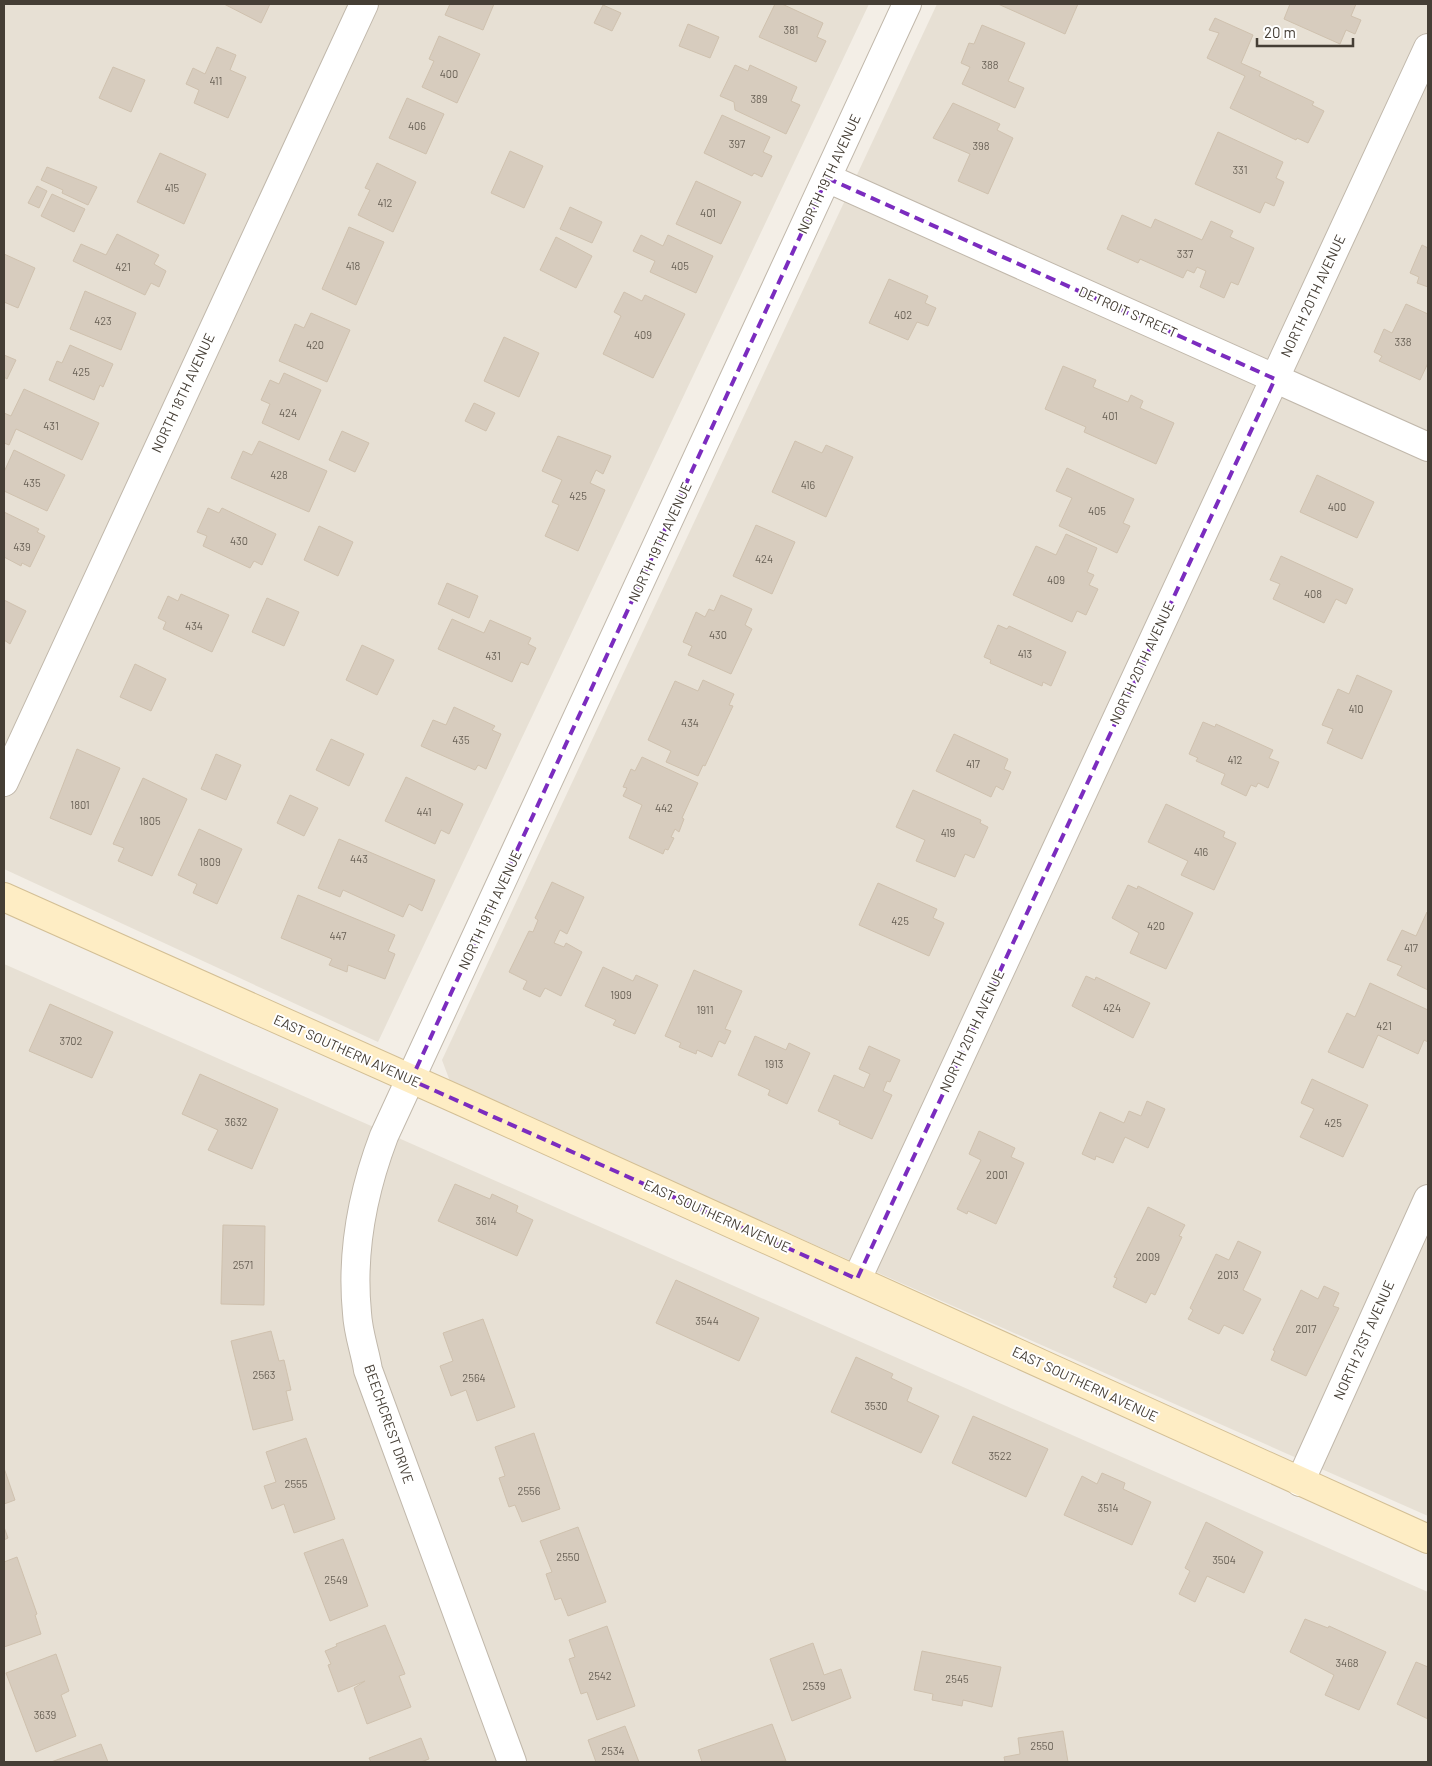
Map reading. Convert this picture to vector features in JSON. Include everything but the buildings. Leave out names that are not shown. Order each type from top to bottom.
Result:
[{"type":"street","name":"NORTH 18TH AVENUE","points":[[4,782],[364,4]]},
{"type":"street","name":"NORTH 19TH AVENUE","points":[[411,1080],[908,4]]},
{"type":"street","name":"NORTH 20TH AVENUE","points":[[857,1279],[1428,48]]},
{"type":"street","name":"DETROIT STREET","points":[[828,178],[1428,447]]},
{"type":"street","name":"EAST SOUTHERN AVENUE","points":[[4,897],[857,1279],[1428,1539]]},
{"type":"street","name":"BEECHCREST DRIVE","points":[[411,1080],[384,1136],[367,1187],[356,1254],[357,1314],[368,1370],[512,1762]]},
{"type":"street","name":"NORTH 21ST AVENUE","points":[[1300,1482],[1428,1199]]},
{"type":"highlighted area","points":[[827,178],[1275,379],[857,1279],[411,1080]]},
{"type":"shaded area","points":[[4,4],[869,4],[378,1042],[4,869]]},
{"type":"shaded area","points":[[937,4],[1428,4],[1428,1516],[451,1084],[442,1060]]},
{"type":"shaded area","points":[[4,964],[1428,1592],[1428,1762],[4,1762]]}]
